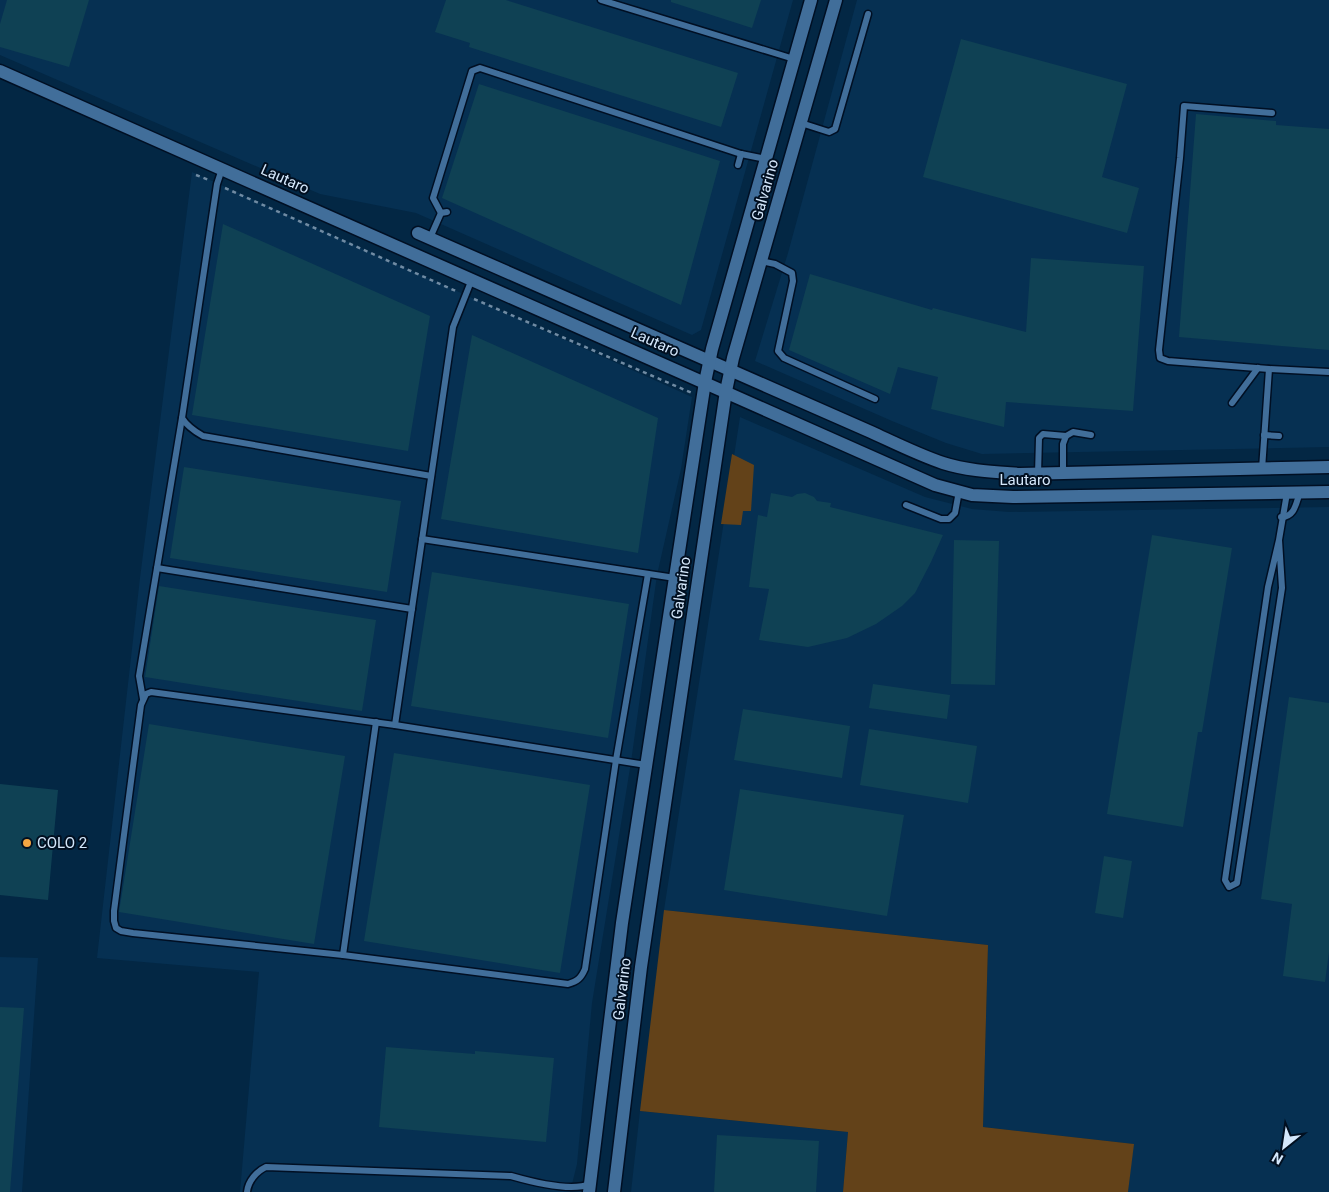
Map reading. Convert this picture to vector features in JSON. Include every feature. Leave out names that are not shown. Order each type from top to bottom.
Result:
[{"type":"street","name":"Galvarino","points":[[590,1188],[622,923],[676,578],[702,397],[710,361],[811,0]]},
{"type":"street","name":"Galvarino","points":[[614,1192],[641,967],[726,391],[730,370],[836,0]]},
{"type":"street","name":"Lautaro","points":[[0,70],[936,485],[972,495],[1013,497],[1329,492]]},
{"type":"street","name":"Lautaro","points":[[424,236],[943,463],[986,472],[1038,474],[1329,467]]},
{"type":"lane","points":[[601,0],[794,59]]},
{"type":"lane","points":[[801,123],[829,132],[835,129],[868,14]]},
{"type":"lane","points":[[424,236],[444,212],[433,198],[472,71],[480,68],[741,154],[766,159]]},
{"type":"lane","points":[[1272,112],[1184,106],[1159,350],[1160,358],[1168,361],[1329,372]]},
{"type":"lane","points":[[738,165],[741,154]]},
{"type":"lane","points":[[143,699],[139,676],[182,418],[217,184],[222,169]]},
{"type":"lane","points":[[762,261],[775,264],[792,273],[793,282],[778,350],[784,358],[875,399]]},
{"type":"lane","points":[[395,725],[453,327],[472,280]]},
{"type":"lane","points":[[1232,404],[1258,368]]},
{"type":"lane","points":[[1262,468],[1269,369]]},
{"type":"lane","points":[[182,418],[190,428],[203,436],[431,476]]},
{"type":"lane","points":[[1038,474],[1039,438],[1043,434],[1066,436],[1073,432],[1092,434]]},
{"type":"lane","points":[[1264,435],[1279,436]]},
{"type":"lane","points":[[1063,473],[1063,444],[1066,436]]},
{"type":"lane","points":[[906,505],[941,520],[949,519],[955,513],[959,491]]},
{"type":"lane","points":[[1280,540],[1268,587],[1225,880],[1229,887],[1237,883],[1282,588],[1280,540],[1287,492]]},
{"type":"lane","points":[[1282,517],[1293,514],[1300,492]]},
{"type":"lane","points":[[422,539],[676,578]]},
{"type":"lane","points":[[157,568],[412,609]]},
{"type":"lane","points":[[646,765],[616,760],[376,722],[151,692],[146,694],[141,705],[114,911],[116,928],[134,933],[343,955],[568,984],[581,978],[585,969],[616,760],[648,574]]},
{"type":"lane","points":[[343,955],[376,722]]},
{"type":"lane","points":[[247,1192],[247,1187],[254,1176],[266,1167],[511,1176],[547,1189],[570,1190],[590,1188]]},
{"type":"path","points":[[196,174],[465,295],[702,397]]},
{"type":"shaded area","points":[[0,0],[793,0],[701,330],[692,335],[416,213],[320,194],[0,55]]},
{"type":"shaded area","points":[[857,0],[1329,0],[1329,447],[982,454],[946,443],[892,421],[755,361],[788,253]]},
{"type":"shaded area","points":[[192,172],[692,397],[681,469],[657,575],[631,762],[592,1003],[577,1164],[570,1192],[240,1192],[259,972],[97,958],[140,578]]},
{"type":"shaded area","points":[[740,417],[925,497],[972,509],[1009,512],[1329,507],[1329,1192],[1128,1192],[1133,1144],[983,1127],[988,945],[664,910]]},
{"type":"shaded area","points":[[732,454],[754,465],[751,511],[743,511],[741,525],[721,524]]},
{"type":"shaded area","points":[[664,910],[988,945],[983,1127],[1134,1144],[1128,1192],[843,1192],[848,1132],[640,1111]]},
{"type":"shaded area","points":[[0,957],[38,958],[22,1192],[0,1192]]},
{"type":"shaded area","points":[[640,1111],[848,1132],[843,1192],[631,1192]]},
{"type":"building","points":[[7,0],[89,0],[69,67],[0,47],[0,24]]},
{"type":"building","points":[[446,0],[506,0],[738,73],[721,127],[469,47],[470,43],[435,32]]},
{"type":"building","points":[[671,0],[761,0],[752,28],[671,2]]},
{"type":"building","points":[[961,39],[1127,84],[1102,177],[1139,188],[1127,233],[923,177]]},
{"type":"building","points":[[479,84],[720,161],[681,305],[442,198]]},
{"type":"building","points":[[1196,114],[1276,121],[1276,125],[1329,129],[1329,350],[1179,337]]},
{"type":"building","points":[[223,224],[430,316],[408,451],[192,415]]},
{"type":"building","points":[[1031,258],[1144,266],[1133,411],[1006,402],[1004,427],[931,409],[938,377],[898,367],[890,394],[789,350],[810,274],[932,310],[933,308],[1026,332]]},
{"type":"building","points":[[472,335],[658,418],[638,553],[441,519]]},
{"type":"building","points":[[184,467],[401,501],[387,592],[170,558]]},
{"type":"building","points":[[771,493],[792,497],[805,493],[814,497],[817,501],[831,503],[830,507],[943,535],[915,593],[902,606],[876,624],[847,638],[808,647],[759,640],[769,589],[749,587],[758,515],[767,517]]},
{"type":"building","points":[[1152,535],[1232,548],[1202,732],[1198,732],[1183,827],[1107,814]]},
{"type":"building","points":[[954,540],[999,541],[995,685],[951,684]]},
{"type":"building","points":[[432,572],[629,604],[608,738],[411,706]]},
{"type":"building","points":[[159,586],[376,620],[362,711],[145,677]]},
{"type":"building","points":[[873,684],[950,695],[947,719],[869,708]]},
{"type":"building","points":[[1289,697],[1329,703],[1329,952],[1325,982],[1283,976],[1292,904],[1261,899]]},
{"type":"building","points":[[743,709],[850,726],[842,778],[734,760]]},
{"type":"building","points":[[149,724],[345,756],[314,944],[119,912]]},
{"type":"building","points":[[869,729],[977,746],[968,803],[860,785]]},
{"type":"building","points":[[394,753],[590,785],[560,973],[364,941]]},
{"type":"building","name":"COLO 2","points":[[0,784],[58,790],[48,900],[0,895]]},
{"type":"building","points":[[740,789],[904,815],[887,916],[724,890]]},
{"type":"building","points":[[1104,856],[1132,861],[1123,918],[1095,913]]},
{"type":"building","points":[[0,1007],[24,1008],[10,1192],[0,1192]]},
{"type":"building","points":[[386,1047],[475,1054],[475,1051],[554,1058],[546,1142],[379,1127]]},
{"type":"building","points":[[717,1135],[819,1141],[816,1192],[714,1192]]},
{"type":"place","name":"COLO 2","points":[[27,843]]}]
